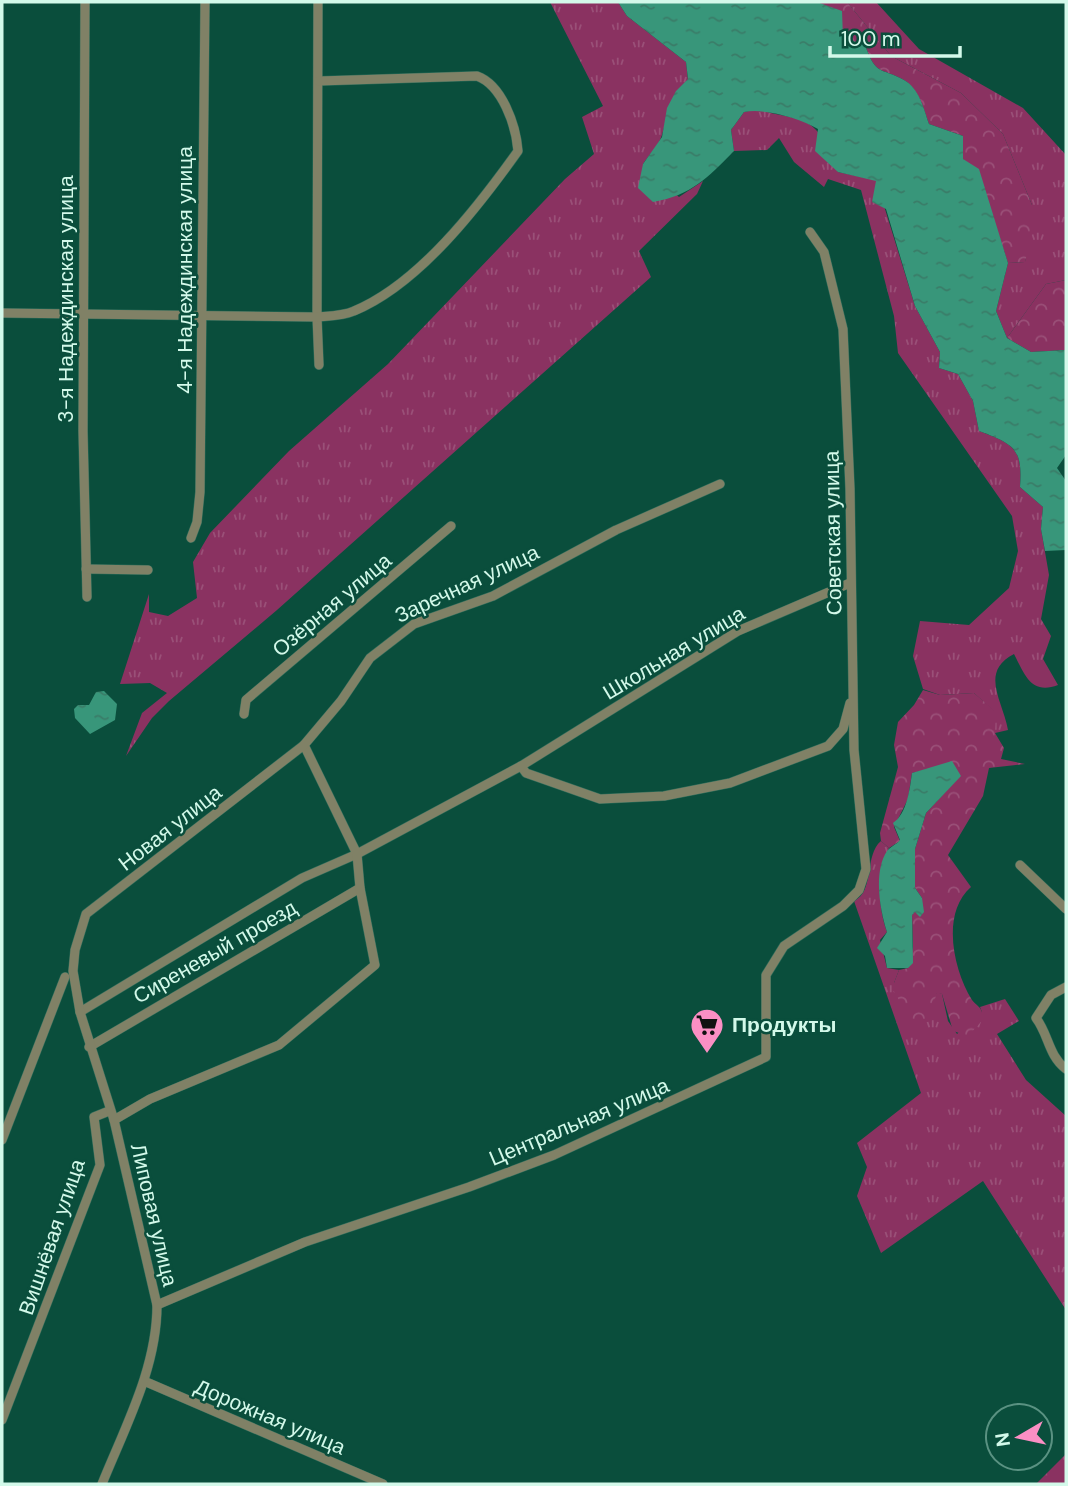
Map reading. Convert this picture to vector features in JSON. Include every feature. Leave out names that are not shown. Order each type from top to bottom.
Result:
[{"type":"street","name":"3-я Надеждинская улица","points":[[85,2],[83,314],[87,597]]},
{"type":"street","name":"4-я Надеждинская улица","points":[[191,538],[197,522],[200,492],[205,2]]},
{"type":"street","points":[[318,2],[319,365]]},
{"type":"street","points":[[2,313],[317,317],[351,313],[379,299],[467,220],[518,150],[517,135],[496,88],[477,76],[318,81]]},
{"type":"street","name":"Советская улица","points":[[810,232],[824,253],[843,329],[850,489],[854,750],[865,839]]},
{"type":"street","name":"Заречная улица","points":[[304,745],[341,701],[370,658],[414,624],[493,596],[617,530],[720,484]]},
{"type":"street","name":"Озёрная улица","points":[[244,713],[246,700],[451,526]]},
{"type":"street","points":[[86,569],[148,570]]},
{"type":"street","name":"Школьная улица","points":[[80,1012],[302,878],[356,853],[521,766],[738,631],[850,583]]},
{"type":"street","points":[[521,766],[526,773],[600,799],[664,796],[730,783],[828,746],[846,721],[854,666]]},
{"type":"street","points":[[112,1116],[279,1045],[375,965],[356,853],[304,745]]},
{"type":"street","name":"Новая улица","points":[[75,950],[86,914],[304,745]]},
{"type":"street","name":"Центральная улица","points":[[157,1305],[305,1241],[470,1187],[554,1155],[766,1057],[766,975],[784,947],[844,906],[859,890],[866,869],[865,839]]},
{"type":"street","points":[[1020,865],[1066,908]]},
{"type":"street","name":"Сиреневый проезд","points":[[89,1047],[360,888]]},
{"type":"street","name":"Липовая улица","points":[[75,950],[73,971],[80,1012],[112,1116],[157,1305],[157,1329],[144,1381],[102,1484]]},
{"type":"street","points":[[2,1140],[65,977]]},
{"type":"street","points":[[1066,988],[1051,995],[1036,1018],[1044,1029],[1052,1054],[1066,1069]]},
{"type":"street","name":"Вишнёвая улица","points":[[2,1420],[100,1165],[94,1117],[112,1116]]},
{"type":"street","name":"Дорожная улица","points":[[144,1381],[383,1484]]},
{"type":"green space","points":[[550,2],[618,2],[627,16],[686,62],[688,80],[673,99],[661,139],[643,164],[679,197],[703,181],[697,194],[639,251],[651,277],[277,610],[169,701],[152,718],[126,756],[142,713],[167,693],[150,683],[120,684],[149,594],[149,612],[168,616],[197,598],[193,562],[210,533],[289,451],[388,364],[565,179],[594,154],[582,117],[603,106]]},
{"type":"green space","points":[[817,2],[847,2],[891,56],[961,93],[1003,134],[1032,205],[1034,225],[1025,262],[1008,263],[987,200],[963,159],[963,136],[929,124],[913,88],[904,80],[876,66],[865,45],[843,38],[827,8]]},
{"type":"green space","points":[[847,2],[876,2],[919,49],[1023,108],[1066,155],[1066,280],[1046,284],[1007,338],[996,311],[1008,263],[1025,262],[1032,205],[1003,134],[961,93],[891,56]]},
{"type":"green space","points":[[759,109],[809,124],[820,135],[838,172],[876,180],[915,306],[940,352],[939,368],[958,374],[973,401],[979,431],[1001,440],[1014,450],[1020,464],[1020,487],[1043,507],[1041,529],[1049,575],[1041,619],[1051,636],[1043,659],[1058,685],[1035,685],[1026,676],[1014,654],[1003,661],[995,678],[1008,730],[995,733],[995,712],[974,693],[940,695],[923,689],[913,656],[920,621],[969,625],[1009,588],[1018,551],[1012,516],[898,353],[894,316],[861,190],[828,179],[824,187],[794,162],[779,138],[767,150],[734,151],[731,130],[744,112]]},
{"type":"green space","points":[[1066,280],[1066,350],[1031,352],[1007,338],[1046,284]]},
{"type":"green space","points":[[923,690],[940,695],[974,693],[996,712],[995,733],[1004,748],[1001,759],[1025,764],[989,768],[983,796],[948,855],[971,887],[956,911],[953,926],[955,957],[960,973],[972,1000],[982,1012],[980,1023],[968,1036],[953,1031],[942,994],[937,993],[928,1020],[918,1024],[906,1012],[892,988],[899,970],[908,968],[913,947],[912,915],[922,898],[915,888],[915,849],[926,813],[960,776],[934,768],[912,773],[908,799],[894,827],[900,841],[889,848],[881,841],[880,833],[898,767],[894,745],[898,722],[914,705]]},
{"type":"green space","points":[[881,841],[889,848],[880,879],[882,912],[887,932],[880,940],[887,968],[899,970],[894,983],[934,998],[937,992],[942,994],[948,1021],[957,1034],[982,1012],[980,1007],[1005,999],[1019,1021],[997,1034],[1026,1080],[1066,1116],[1066,1310],[983,1181],[881,1253],[857,1196],[867,1167],[857,1143],[921,1093],[854,901],[865,889],[873,855]]},
{"type":"green space","points":[[1066,1454],[1066,1484],[1036,1484],[1048,1472],[1054,1472],[1054,1466]]},
{"type":"water","points":[[618,2],[817,2],[842,11],[843,38],[865,45],[876,66],[914,88],[929,124],[963,136],[963,159],[979,169],[1008,263],[996,311],[1007,338],[1031,352],[1066,350],[1066,455],[1057,468],[1066,481],[1066,550],[1045,551],[1041,529],[1043,507],[1020,487],[1018,456],[1008,444],[979,431],[973,401],[958,374],[939,368],[940,352],[915,306],[886,209],[872,202],[876,181],[838,172],[815,151],[818,129],[782,115],[762,111],[744,112],[731,130],[734,151],[698,184],[678,195],[653,202],[638,188],[643,164],[662,137],[667,108],[676,91],[688,79],[686,62],[627,16]]},
{"type":"water","points":[[104,691],[117,704],[115,720],[90,734],[75,718],[74,709],[78,705],[89,705],[96,692]]},
{"type":"water","points":[[952,761],[961,776],[926,813],[915,849],[915,888],[922,898],[924,912],[920,917],[915,912],[912,915],[913,963],[908,968],[887,968],[885,956],[877,948],[887,932],[880,903],[879,880],[887,851],[900,840],[893,823],[905,807],[912,773]]},
{"type":"place","name":"Продукты","points":[[707,1055]]}]
